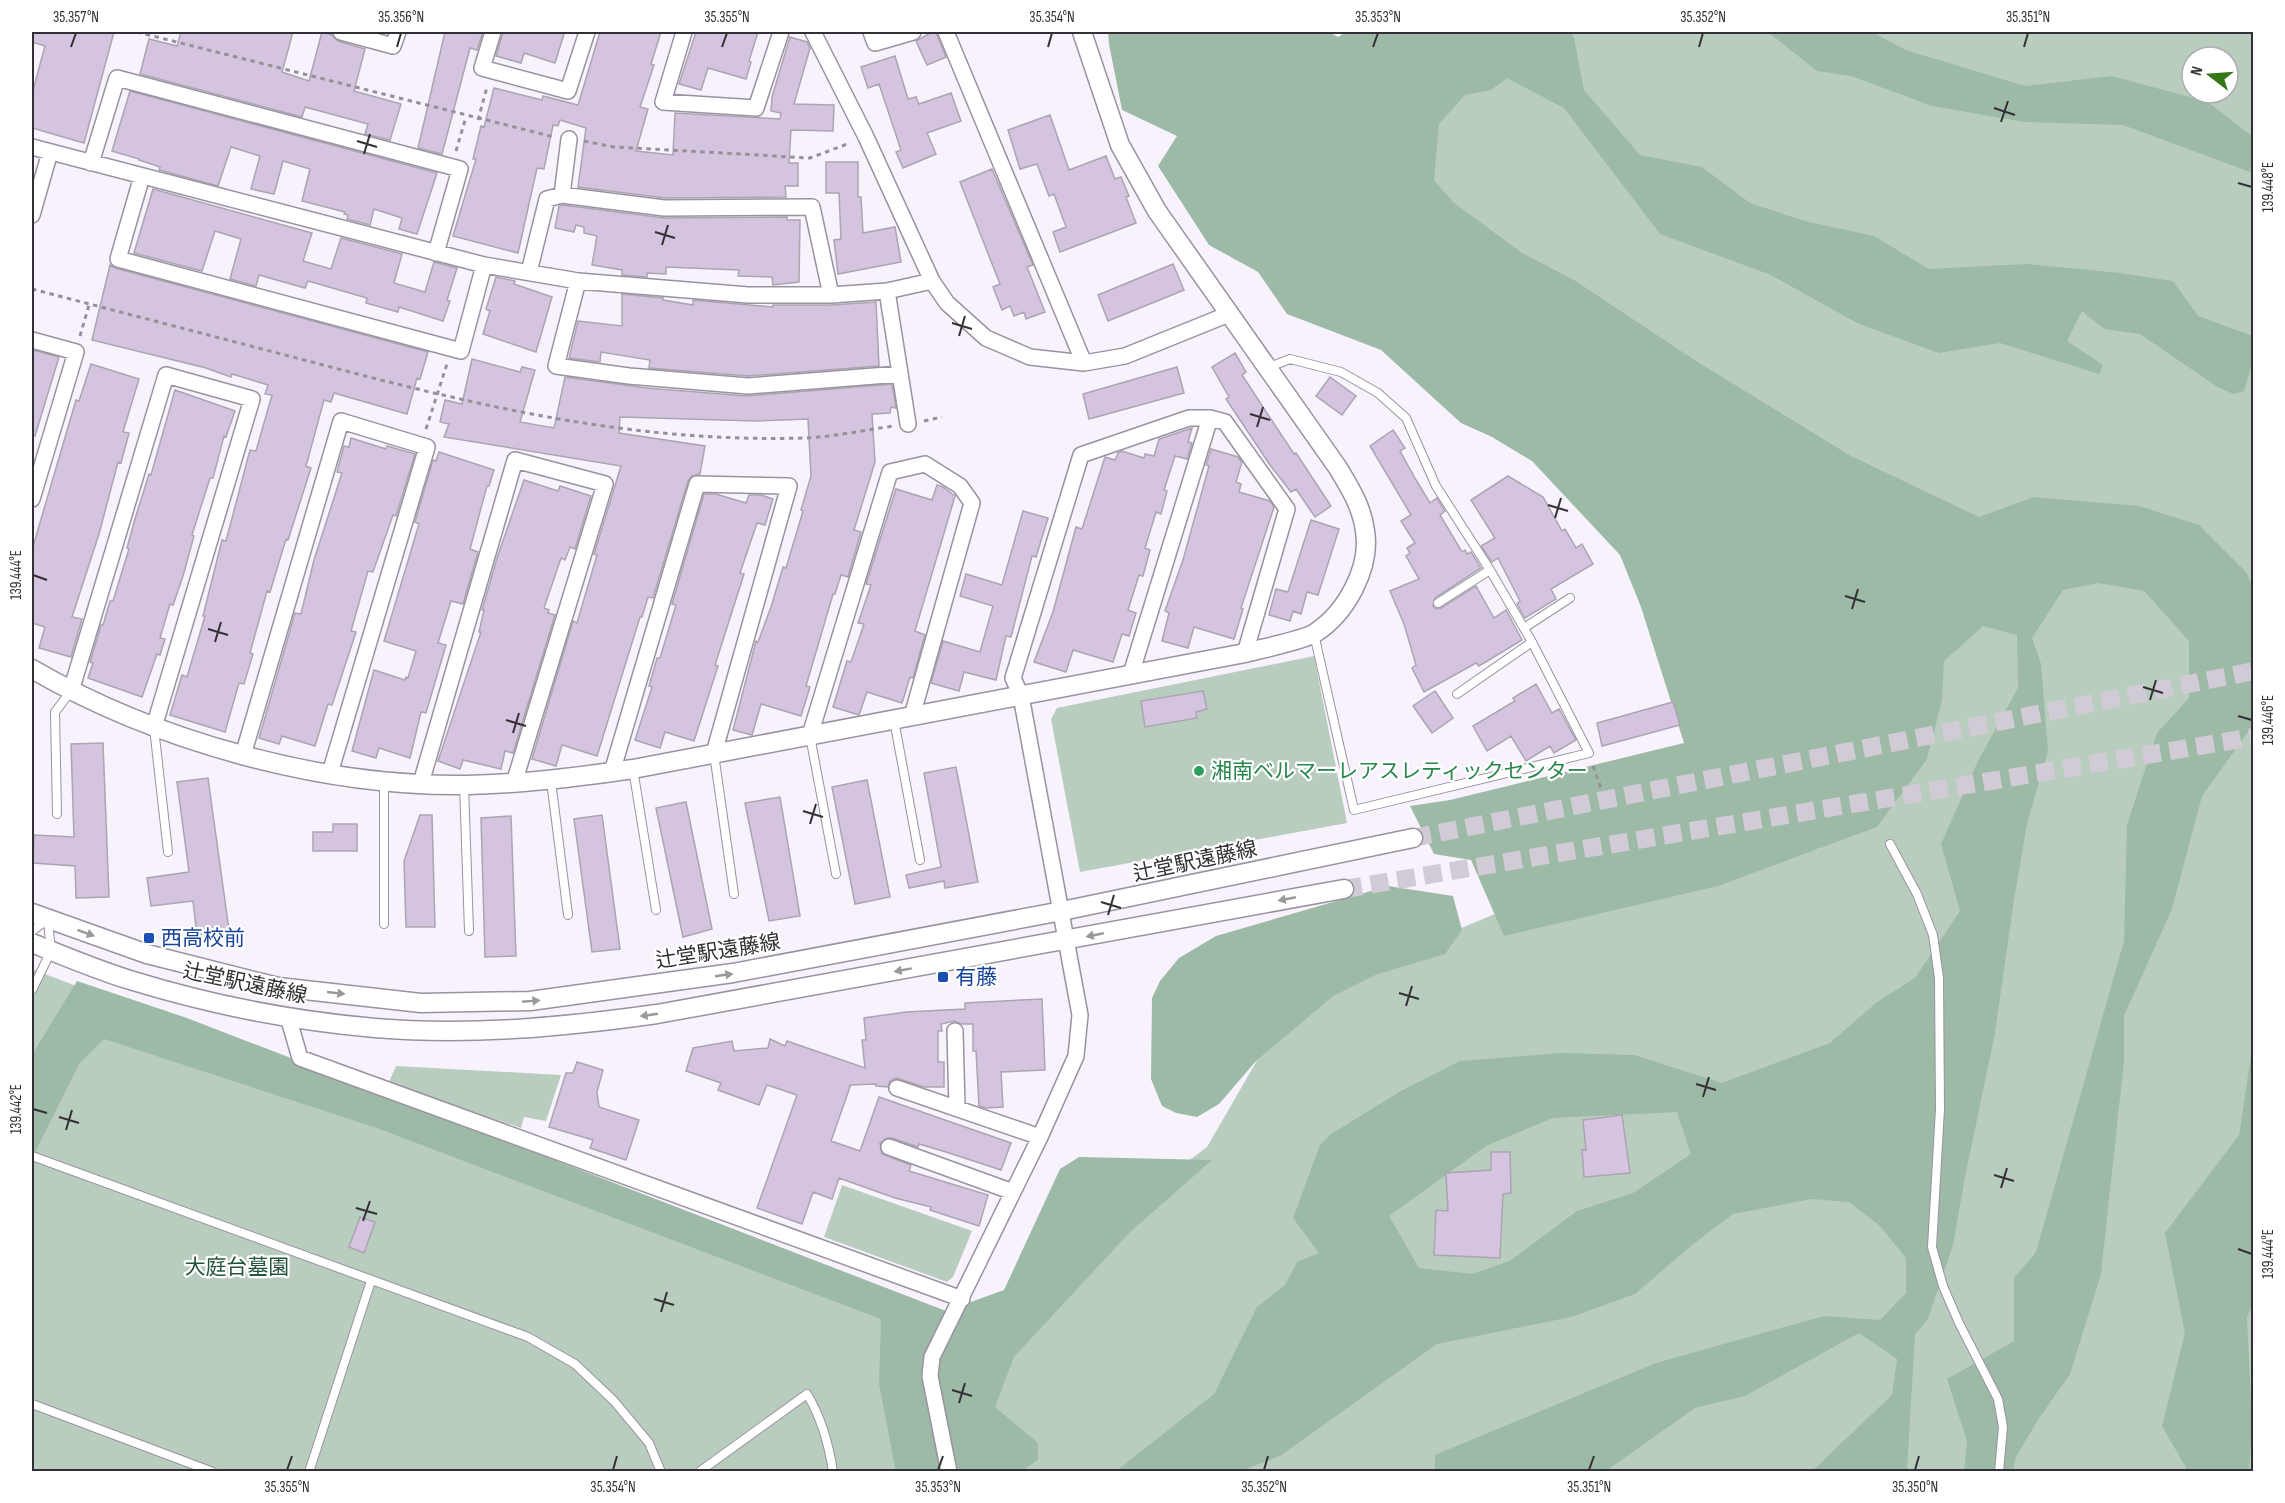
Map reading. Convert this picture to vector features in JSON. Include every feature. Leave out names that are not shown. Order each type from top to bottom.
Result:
[{"type":"street","points":[[341,32],[393,46],[398,32]]},
{"type":"street","points":[[493,32],[482,68],[568,91],[587,32]]},
{"type":"street","points":[[684,32],[663,102],[756,108],[781,32]]},
{"type":"street","points":[[813,32],[866,137],[932,281],[947,303],[986,338],[1030,357],[1084,363],[1125,356],[1228,314]]},
{"type":"street","points":[[871,32],[875,43],[914,32]]},
{"type":"street","points":[[946,32],[1084,363]]},
{"type":"street","points":[[32,669],[71,692],[154,727],[243,755],[330,773],[384,780],[464,785],[551,781],[633,769],[1245,653],[1314,634],[1341,609],[1357,582],[1364,558],[1366,532],[1356,497],[1157,211],[1120,145],[1082,32]]},
{"type":"street","points":[[91,163],[117,78],[460,169],[436,253]]},
{"type":"street","points":[[562,195],[569,139]]},
{"type":"street","points":[[32,147],[484,265],[578,281],[748,295],[831,295],[887,291],[932,281]]},
{"type":"street","points":[[32,215],[50,152]]},
{"type":"street","points":[[142,176],[118,259],[460,351],[484,265]]},
{"type":"street","points":[[529,272],[547,199],[562,195],[664,208],[812,207],[831,295]]},
{"type":"street","points":[[578,281],[556,366],[629,376],[748,386],[900,374]]},
{"type":"street","points":[[887,291],[908,424]]},
{"type":"street","points":[[32,340],[76,352],[32,499]]},
{"type":"street","points":[[71,692],[166,375],[252,399],[154,727]]},
{"type":"street","points":[[950,1472],[930,1376],[932,1357],[1040,1137],[1076,1056],[1080,1015],[1021,696],[1013,678],[1081,455],[1189,418],[1210,417],[1225,422],[1287,509],[1245,653]]},
{"type":"street","points":[[1131,674],[1210,417]]},
{"type":"street","points":[[243,755],[341,420],[427,447],[330,773]]},
{"type":"street","points":[[421,783],[515,460],[605,484],[513,783]]},
{"type":"street","points":[[810,735],[890,472],[926,464],[960,486],[972,503],[903,718]]},
{"type":"street","points":[[612,772],[697,484],[789,486],[714,753]]},
{"type":"street","name":"辻堂駅遠藤線","points":[[40,916],[147,954],[278,987],[432,1002],[530,1001],[733,974],[1062,911],[1413,838]]},
{"type":"street","name":"辻堂駅遠藤線","points":[[32,943],[129,980],[194,997],[288,1017],[376,1028],[451,1031],[591,1023],[657,1014],[1344,889]]},
{"type":"street","points":[[288,1017],[300,1058],[962,1299]]},
{"type":"street","points":[[955,1031],[957,1108]]},
{"type":"street","points":[[897,1088],[1040,1137]]},
{"type":"street","points":[[889,1147],[1013,1192]]},
{"type":"lane","points":[[1267,368],[1290,358],[1341,372],[1377,393],[1406,418],[1436,486],[1524,628],[1589,753],[1354,810],[1314,634]]},
{"type":"lane","points":[[1438,603],[1490,570]]},
{"type":"lane","points":[[1524,628],[1570,598]]},
{"type":"lane","points":[[1457,694],[1532,642]]},
{"type":"lane","points":[[57,814],[55,712],[71,692]]},
{"type":"lane","points":[[903,718],[920,860]]},
{"type":"lane","points":[[154,727],[168,852]]},
{"type":"lane","points":[[810,735],[836,874]]},
{"type":"lane","points":[[714,753],[735,894]]},
{"type":"lane","points":[[633,769],[656,910]]},
{"type":"lane","points":[[384,780],[384,924]]},
{"type":"lane","points":[[551,781],[568,915]]},
{"type":"lane","points":[[464,785],[469,931]]},
{"type":"lane","points":[[1890,844],[1917,894],[1933,935],[1940,978],[1940,1108],[1932,1247],[1943,1286],[1959,1323],[1998,1399],[2003,1427],[2000,1472]]},
{"type":"lane","points":[[32,931],[40,916]]},
{"type":"lane","points":[[32,990],[51,951],[40,916]]},
{"type":"lane","points":[[32,1156],[528,1337],[575,1364],[614,1401],[649,1443],[661,1472]]},
{"type":"lane","points":[[309,1472],[371,1281]]},
{"type":"lane","points":[[699,1472],[807,1394],[815,1406],[826,1439],[833,1472]]},
{"type":"lane","points":[[32,1404],[213,1472]]},
{"type":"path","points":[[137,32],[478,120],[553,137],[614,147],[810,158],[851,142]]},
{"type":"path","points":[[478,120],[492,71]]},
{"type":"path","points":[[452,167],[466,117]]},
{"type":"path","points":[[32,289],[437,395],[524,414],[591,425],[729,439],[807,438],[942,417]]},
{"type":"path","points":[[76,352],[89,304]]},
{"type":"path","points":[[422,445],[452,348]]},
{"type":"path","points":[[1589,753],[1601,788]]},
{"type":"green space","points":[[1108,32],[1329,32],[1338,37],[1346,32],[1570,32],[1574,38],[1584,90],[1640,155],[1702,167],[1750,203],[1805,221],[1874,236],[1929,269],[2026,264],[2120,273],[2173,281],[2198,316],[2253,336],[2253,360],[2244,391],[2233,394],[2216,386],[2140,334],[2104,329],[2082,311],[2067,341],[2103,365],[2099,374],[2000,343],[1939,353],[1859,324],[1771,275],[1660,234],[1564,108],[1507,78],[1491,90],[1465,95],[1439,124],[1434,180],[1453,202],[1522,253],[1574,280],[1696,361],[1851,456],[1979,517],[2034,497],[2139,506],[2199,525],[2246,572],[2253,587],[2253,725],[2202,796],[2172,909],[2124,1016],[2124,1061],[2101,1274],[2070,1374],[2016,1457],[2013,1471],[1964,1471],[1967,1441],[1947,1379],[2014,1341],[2014,1278],[2036,1252],[2124,941],[2127,825],[2157,733],[2189,698],[2189,641],[2144,591],[2098,583],[2063,590],[2032,638],[2041,664],[2048,751],[2027,824],[1995,1033],[1953,1245],[1928,1319],[1915,1334],[1907,1471],[1812,1471],[1892,1395],[1897,1359],[1859,1333],[1745,1396],[1695,1408],[1606,1471],[1435,1471],[1435,1455],[1656,1363],[1824,1316],[1880,1320],[1906,1293],[1906,1258],[1880,1226],[1849,1202],[1812,1199],[1733,1214],[1692,1245],[1635,1294],[1571,1317],[1437,1344],[1280,1456],[1240,1471],[1116,1471],[1214,1394],[1257,1307],[1285,1285],[1297,1262],[1319,1253],[1293,1218],[1320,1145],[1331,1134],[1401,1091],[1460,1061],[1561,1053],[1634,1055],[1722,1083],[1830,1043],[1877,1002],[1915,978],[1960,911],[1941,844],[1978,761],[2018,688],[2017,635],[1983,626],[1944,661],[1942,700],[1927,759],[1877,827],[1718,886],[1504,936],[1471,860],[1434,854],[1410,806],[1450,800],[1684,743],[1641,607],[1620,555],[1532,461],[1492,437],[1461,423],[1381,350],[1287,314],[1258,272],[1209,245],[1158,166],[1177,136],[1122,110]],"holes":[[[1677,1112],[1691,1154],[1633,1193],[1577,1211],[1510,1261],[1472,1274],[1419,1268],[1389,1216],[1486,1146],[1553,1118]]]},
{"type":"green space","points":[[1480,32],[2253,32],[2253,1471],[969,1471],[950,1386],[1111,1219],[1207,1147],[1293,998],[1519,904],[1819,849],[1904,763],[1615,479],[1409,141]]},
{"type":"green space","points":[[1768,32],[1872,32],[1906,50],[2025,86],[2112,76],[2180,94],[2180,105],[2212,105],[2253,137],[2253,173],[2123,125],[2024,122],[1932,106],[1851,76],[1817,71]]},
{"type":"green space","name":"湘南ベルマーレアスレティックセンター","points":[[1314,656],[1347,823],[1080,872],[1051,719],[1057,708]]},
{"type":"green space","points":[[1388,886],[1453,896],[1462,930],[1445,954],[1375,975],[1333,996],[1256,1061],[1219,1104],[1197,1117],[1176,1113],[1162,1106],[1151,1079],[1152,998],[1160,981],[1179,958],[1216,936]]},
{"type":"green space","name":"大庭台墓園","points":[[32,969],[925,1311],[929,1471],[32,1471]]},
{"type":"green space","points":[[77,981],[187,1018],[946,1311],[1004,1290],[1060,1169],[1079,1157],[1212,1160],[1130,1232],[1014,1357],[995,1407],[1038,1443],[1038,1460],[1022,1471],[896,1472],[879,1384],[881,1319],[374,1127],[104,1039],[79,1064],[32,1159],[32,1055]]},
{"type":"green space","points":[[2253,1042],[2254,1301],[2247,1317],[2252,1428],[2249,1471],[2188,1471],[2162,1426],[2185,1333],[2165,1233],[2239,1135]]},
{"type":"green space","points":[[396,1066],[561,1075],[546,1121],[524,1117],[521,1128],[389,1082]]},
{"type":"green space","points":[[842,1185],[972,1231],[953,1277],[947,1282],[824,1237]]},
{"type":"building","points":[[32,32],[114,32],[84,143],[32,128],[32,94],[45,46],[32,42]]},
{"type":"building","points":[[181,32],[293,32],[282,72],[309,81],[322,32],[332,35],[338,41],[365,49],[354,91],[401,104],[390,140],[365,134],[368,124],[305,107],[302,117],[140,74],[149,39],[177,46]]},
{"type":"building","points":[[445,32],[483,32],[477,50],[470,48],[442,154],[418,148]]},
{"type":"building","points":[[503,32],[564,34],[555,63],[524,53],[521,63],[496,56]]},
{"type":"building","points":[[600,32],[661,32],[651,64],[654,65],[640,107],[648,109],[636,151],[673,155],[675,113],[780,119],[781,113],[771,111],[772,97],[790,37],[807,42],[810,48],[794,104],[834,105],[833,131],[791,130],[789,163],[798,163],[798,186],[785,186],[786,197],[665,198],[578,187],[586,128],[560,120],[558,126],[553,125],[544,169],[537,168],[518,253],[453,236],[476,159],[473,159],[481,126],[484,127],[494,88],[542,100],[543,96],[578,105]]},
{"type":"building","points":[[696,32],[758,32],[746,79],[708,68],[701,90],[679,84]]},
{"type":"building","points":[[936,32],[946,57],[927,65],[916,41]]},
{"type":"building","points":[[895,56],[908,99],[916,97],[919,104],[951,93],[961,121],[927,133],[936,154],[903,168],[896,152],[901,150],[879,84],[868,88],[861,67]]},
{"type":"building","points":[[130,91],[437,173],[417,234],[399,229],[402,218],[374,209],[370,225],[347,219],[348,215],[344,214],[345,212],[302,201],[310,169],[283,161],[274,194],[251,189],[260,156],[231,147],[218,186],[159,170],[160,167],[112,151]]},
{"type":"building","points":[[1050,115],[1069,170],[1106,156],[1115,179],[1121,177],[1136,223],[1060,252],[1053,232],[1066,227],[1054,194],[1049,196],[1037,164],[1020,169],[1008,130]]},
{"type":"building","points":[[826,162],[858,162],[858,197],[861,197],[863,233],[895,227],[901,262],[838,274],[834,240],[841,239],[839,193],[826,193]]},
{"type":"building","points":[[992,169],[1033,265],[1027,267],[1045,312],[1026,319],[1024,312],[1014,316],[1010,306],[1002,310],[993,287],[1000,284],[960,182]]},
{"type":"building","points":[[153,189],[312,233],[303,261],[331,269],[341,238],[402,254],[394,283],[425,292],[434,262],[457,268],[443,321],[399,307],[398,312],[366,303],[367,298],[308,281],[305,288],[259,275],[256,286],[230,279],[241,239],[215,231],[202,271],[134,253]]},
{"type":"building","points":[[559,206],[664,218],[787,217],[787,220],[800,220],[799,282],[773,285],[772,277],[738,276],[739,270],[666,267],[666,274],[647,273],[647,277],[622,275],[622,270],[592,265],[597,236],[584,233],[584,227],[576,225],[574,232],[555,228]]},
{"type":"building","points":[[1173,264],[1184,290],[1108,321],[1098,295]]},
{"type":"building","points":[[110,265],[428,352],[420,379],[417,378],[407,414],[334,393],[331,402],[324,400],[306,466],[311,468],[270,592],[267,591],[250,653],[253,654],[244,684],[239,683],[225,732],[170,715],[182,675],[187,677],[205,616],[203,616],[222,540],[226,541],[250,450],[256,451],[272,395],[265,394],[268,385],[232,374],[231,377],[206,368],[92,340]]},
{"type":"building","points":[[496,277],[515,281],[514,284],[552,297],[536,352],[483,334],[490,311],[486,309]]},
{"type":"building","points":[[622,294],[663,298],[663,300],[693,305],[693,300],[773,307],[773,305],[876,302],[879,366],[748,376],[649,368],[650,360],[601,352],[600,362],[569,358],[578,321],[622,326]]},
{"type":"building","points":[[33,350],[59,357],[35,436],[32,435]]},
{"type":"building","points":[[1235,353],[1246,372],[1242,375],[1331,506],[1315,517],[1296,489],[1291,492],[1270,465],[1226,399],[1229,397],[1212,367]]},
{"type":"building","points":[[472,359],[520,372],[522,367],[535,370],[520,422],[554,428],[565,377],[647,388],[747,396],[892,384],[896,408],[891,407],[890,413],[872,414],[875,462],[854,530],[861,532],[848,577],[841,575],[835,594],[833,594],[806,686],[810,687],[801,716],[761,704],[752,735],[733,730],[756,641],[758,642],[771,607],[783,567],[786,568],[803,511],[801,510],[811,476],[808,419],[755,421],[620,417],[619,433],[705,446],[700,474],[692,476],[688,481],[653,598],[648,597],[642,617],[640,617],[597,756],[562,745],[556,766],[532,759],[573,621],[577,623],[597,555],[594,554],[621,466],[444,437],[449,424],[440,422],[445,400],[462,404]]},
{"type":"building","points":[[91,364],[139,379],[123,432],[129,433],[121,463],[118,462],[99,534],[72,617],[82,619],[71,657],[39,648],[45,627],[32,623],[32,550],[76,400],[79,401]]},
{"type":"building","points":[[1177,367],[1184,393],[1089,419],[1083,394]]},
{"type":"building","points":[[1330,377],[1356,396],[1342,415],[1316,396]]},
{"type":"building","points":[[175,390],[235,411],[226,437],[224,436],[213,478],[210,478],[192,535],[194,536],[183,576],[173,605],[170,604],[160,638],[165,639],[160,655],[157,654],[142,697],[88,678],[93,663],[90,662],[101,625],[103,625],[110,601],[113,601],[129,549],[127,548],[135,519],[149,474],[151,475]]},
{"type":"building","points":[[1192,428],[1188,442],[1192,443],[1187,459],[1175,456],[1164,490],[1167,491],[1161,514],[1156,512],[1145,548],[1150,550],[1143,576],[1139,575],[1128,610],[1136,613],[1129,636],[1122,634],[1113,662],[1073,650],[1066,672],[1034,662],[1053,612],[1076,527],[1082,529],[1105,457],[1115,460],[1118,453],[1122,451],[1144,458],[1145,454],[1154,456],[1159,439]]},
{"type":"building","points":[[1393,430],[1405,448],[1400,451],[1430,503],[1437,498],[1445,511],[1440,515],[1462,552],[1465,550],[1467,554],[1471,552],[1481,568],[1435,598],[1433,606],[1436,609],[1441,608],[1476,586],[1494,618],[1506,610],[1522,640],[1479,666],[1476,663],[1424,692],[1412,668],[1416,665],[1404,624],[1390,591],[1419,579],[1406,556],[1410,553],[1407,548],[1415,543],[1401,521],[1411,515],[1370,446]]},
{"type":"building","points":[[351,438],[386,449],[387,446],[415,454],[396,516],[393,515],[373,572],[368,571],[351,631],[356,632],[332,705],[328,704],[315,746],[282,736],[279,744],[259,738],[295,613],[301,614],[314,560],[342,473],[337,472],[344,446],[349,447]]},
{"type":"building","points":[[1211,449],[1238,457],[1242,462],[1236,482],[1241,484],[1239,492],[1270,501],[1274,507],[1241,608],[1243,609],[1234,639],[1194,627],[1188,648],[1162,641],[1169,613],[1165,611],[1183,560],[1209,466],[1206,465]]},
{"type":"building","points":[[439,452],[494,470],[489,486],[487,486],[470,549],[478,552],[463,604],[451,601],[438,643],[446,645],[426,713],[421,712],[410,758],[379,748],[376,758],[352,751],[374,670],[405,680],[406,677],[408,678],[416,651],[384,641],[419,524],[415,522],[433,460],[436,461]]},
{"type":"building","points":[[1508,476],[1543,497],[1562,531],[1565,529],[1576,548],[1582,544],[1593,564],[1551,589],[1556,599],[1525,618],[1517,604],[1520,601],[1498,558],[1492,562],[1481,546],[1495,538],[1471,500]]},
{"type":"building","points":[[524,480],[558,491],[560,486],[591,496],[575,549],[570,547],[565,560],[561,558],[544,608],[549,610],[548,613],[555,615],[513,753],[505,751],[501,769],[463,760],[460,769],[438,761],[481,632],[479,632],[484,610],[482,610]]},
{"type":"building","points":[[937,485],[955,496],[915,631],[925,635],[913,678],[910,677],[902,703],[867,692],[859,715],[833,707],[847,661],[851,662],[864,624],[858,623],[871,585],[866,584],[896,489],[932,500]]},
{"type":"building","points":[[704,494],[716,494],[746,503],[749,495],[761,495],[773,499],[765,525],[757,523],[740,573],[744,574],[694,741],[665,732],[660,748],[635,740],[652,687],[649,686],[657,658],[660,658],[676,605],[672,604]]},
{"type":"building","points":[[1023,511],[1048,518],[1036,557],[1032,556],[1011,637],[1006,636],[996,680],[964,672],[959,691],[931,683],[943,641],[980,652],[993,606],[960,596],[966,574],[1002,585]]},
{"type":"building","points":[[1311,520],[1339,529],[1318,595],[1307,592],[1301,614],[1293,611],[1290,621],[1269,615],[1276,589],[1288,592]]},
{"type":"building","points":[[1536,684],[1552,713],[1559,709],[1576,740],[1554,753],[1550,746],[1526,761],[1511,736],[1487,751],[1473,726],[1515,701],[1513,698]]},
{"type":"building","points":[[1203,691],[1207,709],[1196,712],[1197,718],[1145,727],[1141,701]]},
{"type":"building","points":[[1435,691],[1453,718],[1432,733],[1413,706]]},
{"type":"building","points":[[1673,702],[1680,725],[1602,746],[1597,723]]},
{"type":"building","points":[[103,743],[109,897],[76,898],[75,866],[33,863],[34,835],[74,837],[71,744]]},
{"type":"building","points":[[956,767],[978,882],[945,888],[944,881],[909,888],[906,875],[941,867],[924,773]]},
{"type":"building","points":[[208,778],[229,930],[197,935],[193,901],[151,906],[147,878],[189,872],[177,782]]},
{"type":"building","points":[[867,780],[890,897],[855,904],[832,787]]},
{"type":"building","points":[[780,797],[800,916],[769,921],[745,803]]},
{"type":"building","points":[[686,802],[712,929],[683,937],[656,808]]},
{"type":"building","points":[[420,815],[432,815],[435,927],[406,927],[404,861]]},
{"type":"building","points":[[602,815],[620,949],[592,952],[574,819]]},
{"type":"building","points":[[511,816],[516,956],[485,957],[481,818]]},
{"type":"building","points":[[333,824],[357,824],[357,851],[313,851],[313,832],[333,832]]},
{"type":"building","points":[[1042,999],[1045,1070],[1001,1072],[1003,1107],[979,1106],[976,1051],[973,1051],[973,1024],[961,1024],[954,1021],[941,1024],[942,1031],[938,1031],[938,1062],[944,1062],[944,1087],[924,1087],[896,1078],[890,1081],[888,1087],[876,1086],[876,1084],[851,1085],[831,1141],[860,1151],[879,1097],[1011,1143],[1001,1170],[919,1144],[918,1147],[892,1138],[887,1138],[880,1143],[882,1154],[911,1165],[909,1171],[988,1195],[979,1226],[930,1210],[931,1207],[895,1198],[839,1178],[832,1199],[813,1192],[802,1224],[757,1208],[797,1095],[767,1085],[759,1105],[718,1090],[721,1083],[686,1071],[693,1048],[732,1041],[734,1051],[768,1048],[770,1039],[785,1046],[787,1041],[865,1068],[862,1040],[866,1040],[864,1018],[906,1012],[965,1009],[965,1003]]},
{"type":"building","points":[[577,1062],[603,1070],[597,1092],[599,1107],[639,1120],[626,1160],[590,1148],[593,1140],[549,1127],[566,1073],[573,1073]]},
{"type":"building","points":[[1622,1115],[1630,1173],[1584,1177],[1582,1150],[1586,1150],[1583,1120]]},
{"type":"building","points":[[1491,1152],[1510,1152],[1511,1193],[1503,1194],[1500,1258],[1434,1255],[1436,1210],[1448,1211],[1446,1173],[1491,1170]]},
{"type":"building","points":[[360,1217],[375,1222],[364,1253],[349,1247]]},
{"type":"tunnel","points":[[1413,838],[2254,671]]},
{"type":"tunnel","points":[[1344,889],[2254,737]]},
{"type":"place","name":"湘南ベルマーレアスレティックセンター","points":[[1199,771]]},
{"type":"place","name":"西高校前","points":[[149,938]]},
{"type":"place","name":"有藤","points":[[943,977]]}]
